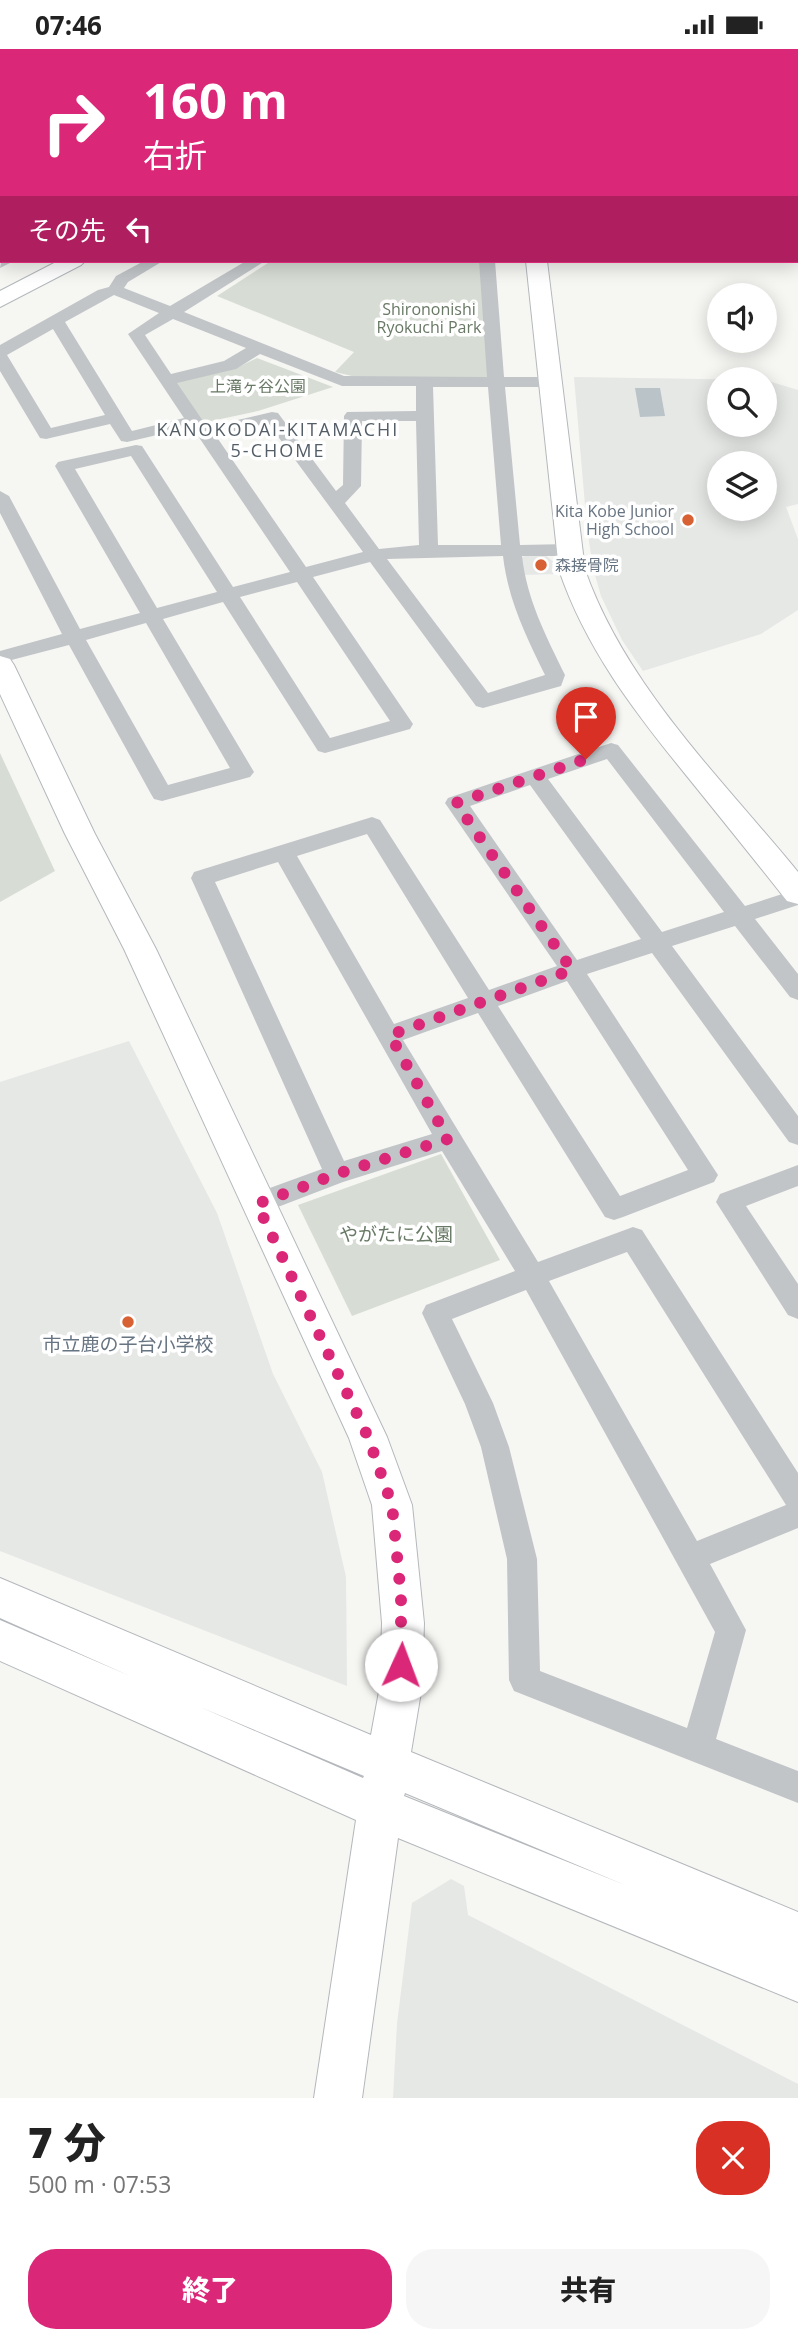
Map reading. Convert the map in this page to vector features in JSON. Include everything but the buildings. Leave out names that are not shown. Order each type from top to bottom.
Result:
[{"type":"street","points":[[1,298],[70,263]]},
{"type":"street","points":[[115,290],[122,279],[151,263]]},
{"type":"street","points":[[56,321],[127,437],[194,421],[136,334],[254,263]]},
{"type":"street","points":[[0,496],[73,635],[162,794],[243,772],[64,466],[136,450],[324,746],[403,724],[205,433],[272,417],[483,701],[554,681],[555,675],[526,614],[515,579],[503,480],[487,263]]},
{"type":"street","points":[[390,1035],[572,970],[798,895],[644,704],[599,640],[582,604],[570,550],[536,263]]},
{"type":"street","points":[[115,418],[46,434],[0,354],[104,293],[115,290],[342,381],[551,383]]},
{"type":"street","points":[[167,380],[230,365],[259,347]]},
{"type":"street","points":[[424,383],[429,550]]},
{"type":"street","points":[[335,502],[352,486],[353,416],[424,416]]},
{"type":"street","points":[[0,657],[373,555],[429,550],[570,550]]},
{"type":"street","points":[[0,665],[80,834],[140,949],[368,1437],[392,1505],[403,1623],[401,1686],[338,2098]]},
{"type":"street","points":[[337,1174],[201,878],[372,825],[614,1209],[705,1175],[572,970],[456,803],[611,750],[798,992]]},
{"type":"street","points":[[534,776],[798,1136]]},
{"type":"street","points":[[284,851],[448,1139],[533,1277],[731,1630],[698,1746]]},
{"type":"street","points":[[257,1204],[337,1174],[448,1139]]},
{"type":"street","points":[[798,1175],[729,1202],[798,1307]]},
{"type":"street","points":[[798,1499],[633,1238],[436,1314],[479,1403],[495,1447],[522,1559],[525,1680],[798,1787]]},
{"type":"street","points":[[691,1557],[798,1514]]},
{"type":"street","points":[[0,1598],[384,1786],[798,1979]]},
{"type":"street","points":[[0,1640],[384,1786],[798,1935]]},
{"type":"shaded area","name":"Kita Kobe Junior High School","points":[[574,377],[707,379],[707,437],[777,437],[777,384],[798,390],[798,504],[786,507],[798,539],[798,610],[761,634],[643,671],[622,640],[601,596],[593,568]]},
{"type":"shaded area","points":[[635,388],[660,388],[665,416],[640,417]]},
{"type":"shaded area","points":[[544,554],[555,563],[556,574],[521,575],[519,559],[526,555]]},
{"type":"shaded area","name":"市立鹿の子台小学校","points":[[129,1041],[217,1213],[273,1374],[322,1472],[346,1577],[347,1686],[0,1551],[0,1082]]},
{"type":"shaded area","points":[[451,1879],[464,1886],[468,1915],[798,2084],[798,2098],[393,2098],[397,2024],[412,1903]]},
{"type":"green space","name":"Shirononishi Ryokuchi Park","points":[[268,263],[484,263],[493,377],[356,377],[335,372],[354,352],[217,296]]},
{"type":"green space","name":"上滝ヶ谷公園","points":[[257,358],[333,387],[258,411],[202,423],[173,383],[234,369]]},
{"type":"green space","points":[[0,753],[55,871],[0,902]]},
{"type":"green space","name":"やがたに公園","points":[[441,1154],[500,1260],[352,1316],[298,1205]]},
{"type":"place","name":"Kita Kobe Junior High School","points":[[688,520]]},
{"type":"place","name":"森接骨院","points":[[541,565]]},
{"type":"place","name":"市立鹿の子台小学校","points":[[128,1322]]},
{"type":"district","name":"KANOKODAI-KITAMACHI 5-CHOME","points":[[278,440]]},
{"type":"route","points":[[401,1665],[403,1623],[392,1505],[368,1437],[257,1204],[337,1174],[448,1139],[390,1035],[572,970],[456,803],[586,759]]}]
